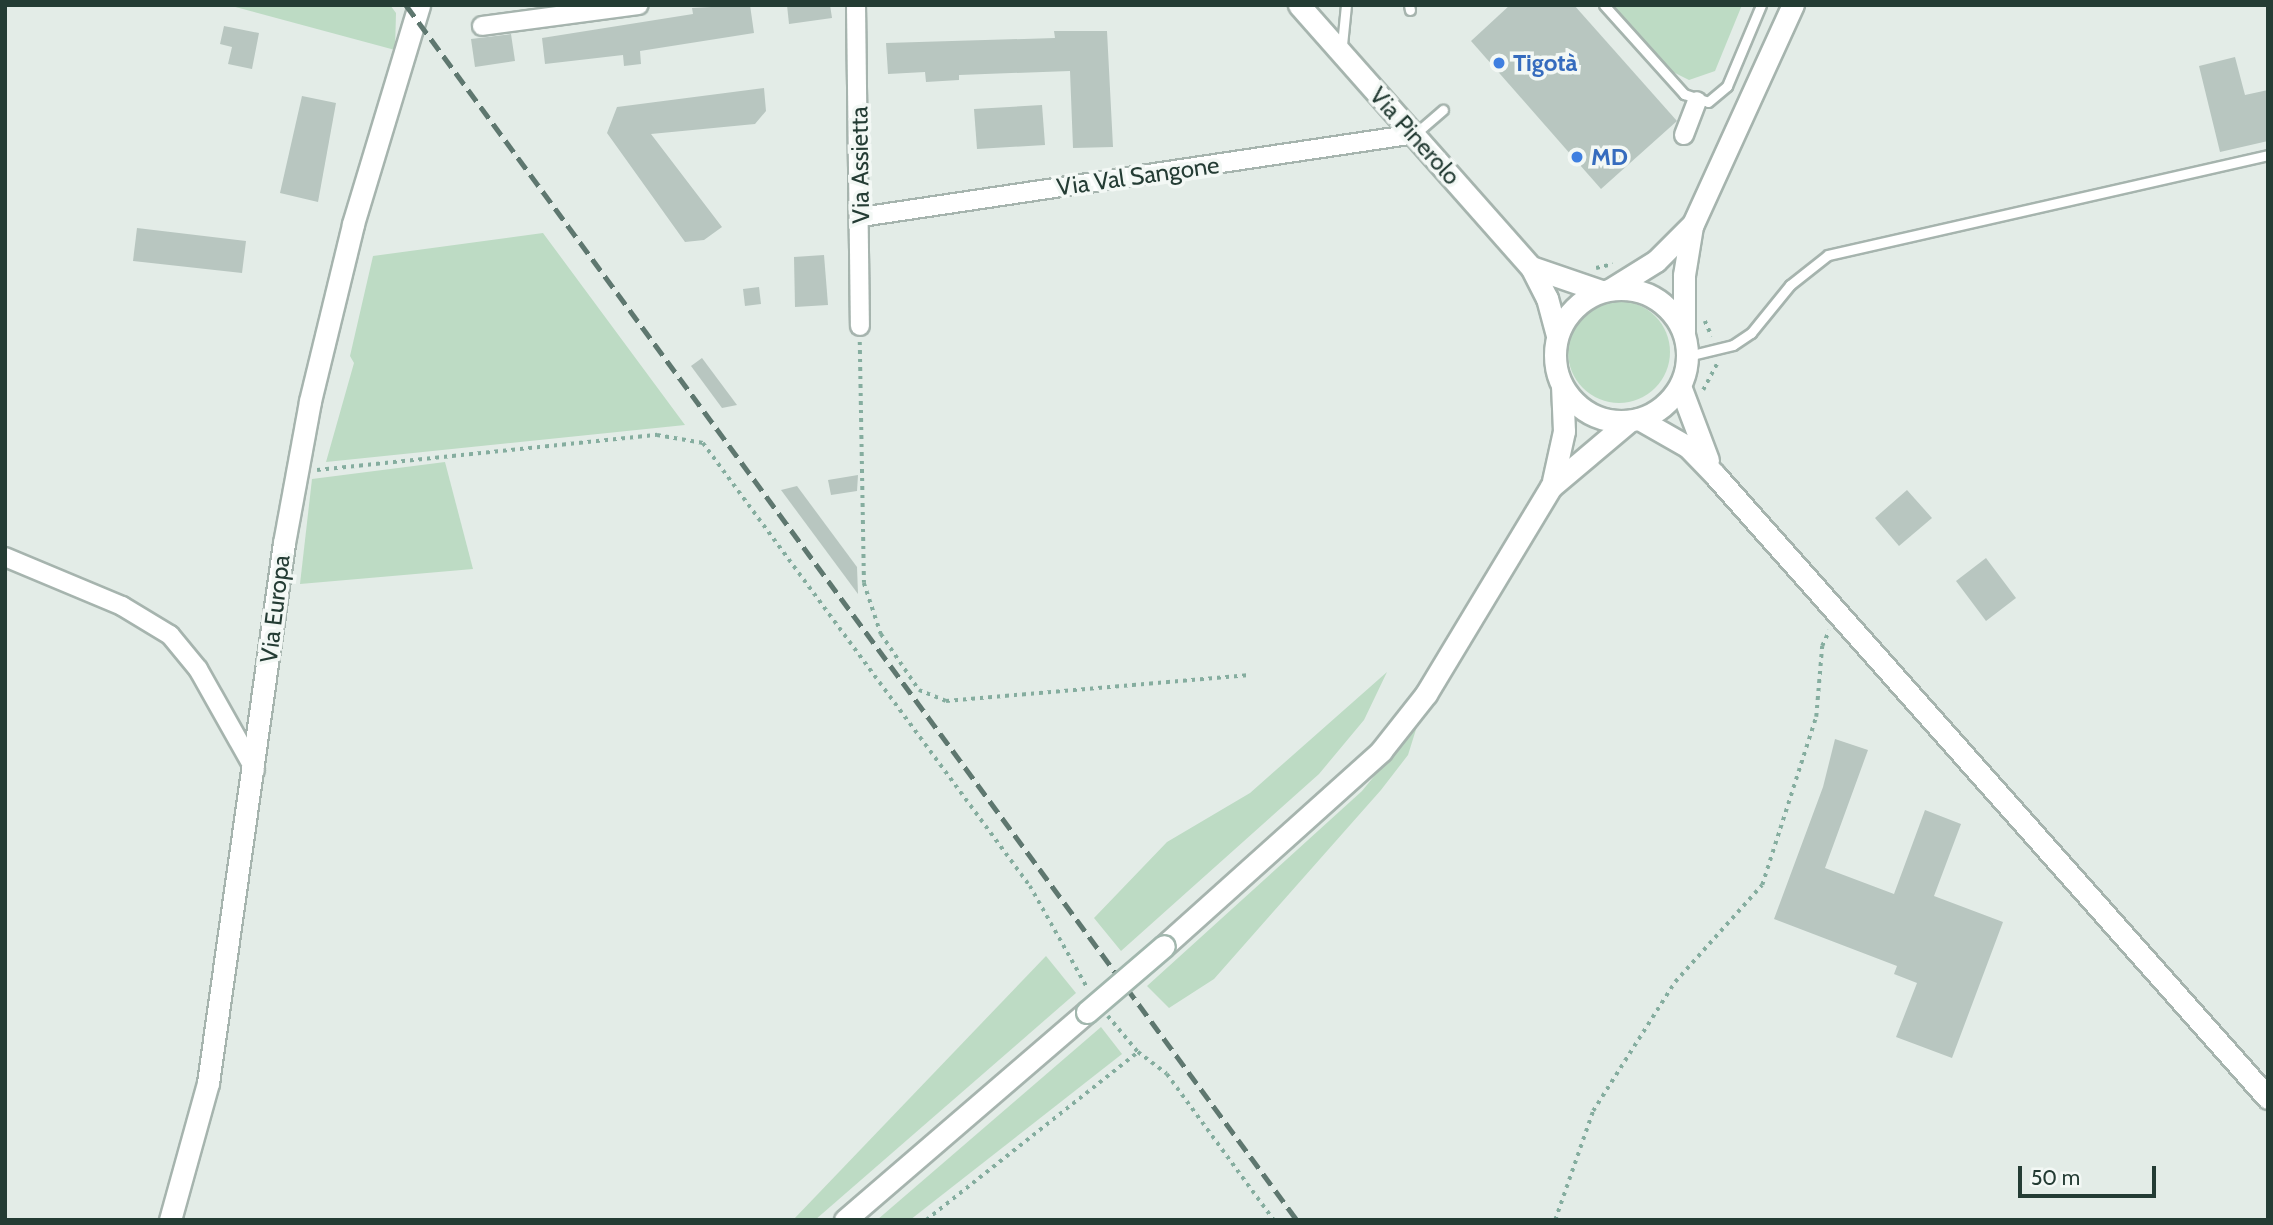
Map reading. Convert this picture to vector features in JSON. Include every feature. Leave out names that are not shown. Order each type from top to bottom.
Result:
[{"type":"main road","name":"Via Europa","points":[[170,1220],[208,1083],[296,473],[353,224],[419,5]]},
{"type":"main road","name":"Via Pinerolo","points":[[1299,5],[1531,267],[1548,298],[1558,336]]},
{"type":"main road","points":[[1550,487],[1634,420],[1663,406],[1680,386],[1688,356],[1684,333],[1684,275],[1693,224],[1793,5]]},
{"type":"main road","points":[[845,1220],[1164,946],[1381,751],[1426,694],[1550,487],[1564,431],[1562,386],[1555,353],[1558,336],[1574,309],[1656,261],[1693,224]]},
{"type":"main road","name":"Via Pinerolo","points":[[1531,267],[1606,290]]},
{"type":"main road","points":[[1606,290],[1655,298],[1684,333]]},
{"type":"main road","points":[[1562,386],[1590,414],[1634,420],[1688,447],[2268,1098]]},
{"type":"main road","points":[[1680,386],[1715,475]]},
{"type":"street","points":[[482,26],[639,5]]},
{"type":"street","name":"Via Assietta","points":[[856,5],[861,217],[860,326]]},
{"type":"street","points":[[1684,135],[1697,101]]},
{"type":"street","name":"Via Val Sangone","points":[[861,217],[1415,134]]},
{"type":"street","points":[[5,557],[122,606],[170,635],[205,679],[255,770]]},
{"type":"lane","points":[[1346,5],[1340,37],[1347,60]]},
{"type":"lane","points":[[1604,5],[1684,94],[1697,101],[1718,97],[1727,86],[1761,5]]},
{"type":"lane","points":[[1415,134],[1443,110]]},
{"type":"lane","points":[[1688,356],[1717,350],[1751,333],[1790,285],[1828,255],[2268,155]]},
{"type":"path","points":[[1582,271],[1619,263]]},
{"type":"path","points":[[1694,425],[1702,413],[1708,374],[1718,362],[1717,350],[1703,313]]},
{"type":"path","points":[[860,326],[864,583],[881,634],[919,690],[946,701],[1247,675]]},
{"type":"path","points":[[296,473],[657,435],[703,443],[1031,886],[1095,1006],[1138,1052],[1167,1074],[1274,1220]]},
{"type":"path","points":[[1555,1220],[1593,1111],[1675,982],[1762,885],[1816,717],[1822,646],[1838,614]]},
{"type":"path","points":[[926,1220],[1138,1052]]},
{"type":"green space","points":[[228,5],[390,5],[396,13],[395,50]]},
{"type":"green space","points":[[1613,5],[1742,5],[1715,71],[1689,80],[1671,71]]},
{"type":"green space","points":[[543,233],[685,425],[326,462],[354,363],[350,356],[373,256]]},
{"type":"green space","points":[[1619,301],[1639,305],[1655,316],[1666,332],[1670,352],[1666,372],[1655,388],[1639,399],[1619,403],[1599,399],[1583,388],[1572,372],[1568,352],[1572,332],[1583,316],[1599,305]]},
{"type":"green space","points":[[445,462],[473,569],[300,584],[312,479]]},
{"type":"green space","points":[[1387,672],[1364,720],[1319,774],[1121,951],[1094,918],[1167,842],[1250,793]]},
{"type":"green space","points":[[1418,723],[1408,755],[1381,790],[1214,979],[1169,1008],[1147,986],[1362,791]]},
{"type":"green space","points":[[1046,956],[1076,993],[815,1220],[793,1220]]},
{"type":"green space","points":[[1101,1027],[1122,1054],[910,1220],[877,1220]]},
{"type":"building","points":[[750,5],[754,33],[640,51],[641,64],[624,66],[623,55],[545,64],[542,38],[693,14],[692,8]]},
{"type":"building","points":[[787,5],[830,5],[832,18],[789,24]]},
{"type":"building","points":[[1510,5],[1574,5],[1677,121],[1601,189],[1471,41]]},
{"type":"building","points":[[224,26],[259,33],[252,69],[228,64],[232,47],[220,44]]},
{"type":"building","points":[[1054,31],[1107,31],[1113,147],[1073,148],[1070,71],[959,75],[959,80],[926,82],[925,72],[888,74],[886,43],[1055,38]]},
{"type":"building","points":[[511,34],[515,61],[475,67],[471,39]]},
{"type":"building","points":[[2235,57],[2245,95],[2268,90],[2268,141],[2220,152],[2199,66]]},
{"type":"building","points":[[764,88],[766,111],[755,124],[651,134],[722,227],[704,240],[685,242],[607,133],[617,107]]},
{"type":"building","points":[[302,96],[336,103],[318,202],[280,193]]},
{"type":"building","points":[[1042,105],[1045,145],[977,149],[974,109]]},
{"type":"building","points":[[137,228],[246,241],[242,273],[133,261]]},
{"type":"building","points":[[824,255],[828,305],[795,307],[794,257]]},
{"type":"building","points":[[759,287],[761,304],[745,306],[743,289]]},
{"type":"building","points":[[702,358],[737,405],[722,408],[691,366]]},
{"type":"building","points":[[858,475],[857,491],[831,495],[828,480]]},
{"type":"building","points":[[797,486],[857,567],[858,594],[781,490]]},
{"type":"building","points":[[1907,490],[1932,518],[1899,546],[1875,518]]},
{"type":"building","points":[[1986,558],[2016,598],[1986,621],[1956,581]]},
{"type":"building","points":[[1835,739],[1868,750],[1825,868],[1894,894],[1925,810],[1961,824],[1934,896],[2003,922],[1952,1058],[1896,1037],[1917,983],[1894,974],[1897,966],[1774,919],[1823,787]]},
{"type":"railway","points":[[406,5],[1297,1220]]},
{"type":"place","name":"Tigotà","points":[[1499,63]]},
{"type":"place","name":"MD","points":[[1577,157]]}]
